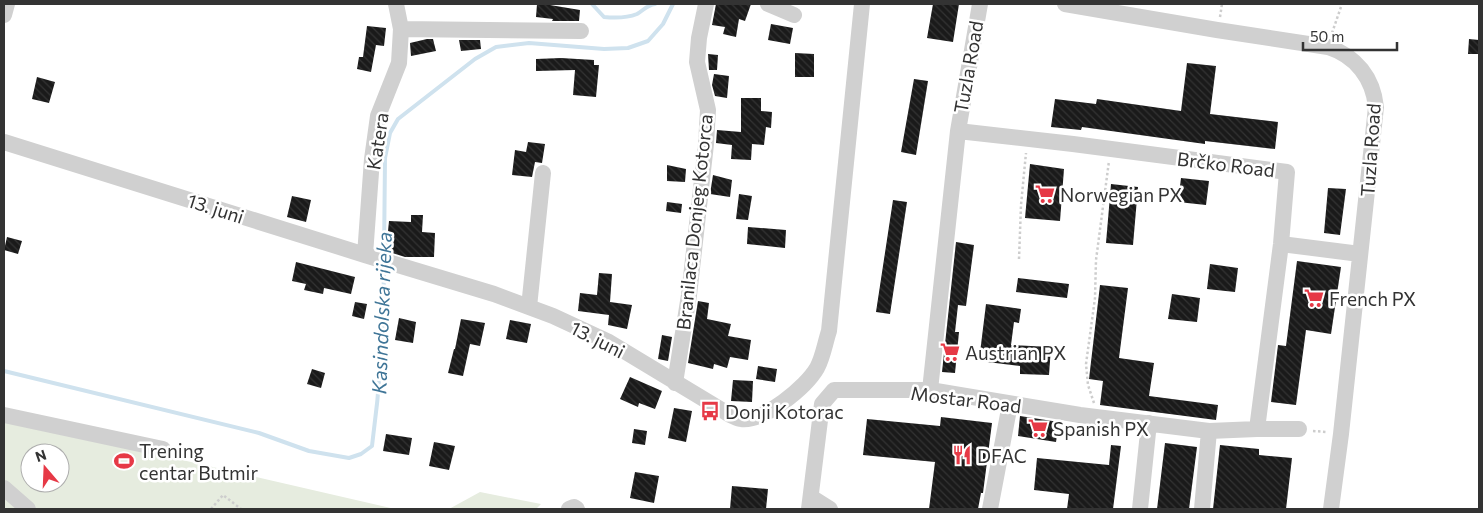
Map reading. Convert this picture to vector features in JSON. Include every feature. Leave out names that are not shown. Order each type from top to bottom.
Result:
[{"type":"street","points":[[4,15],[7,4]]},
{"type":"street","name":"Katera","points":[[370,257],[372,159],[378,116],[399,63],[401,29],[396,4]]},
{"type":"street","name":"Branilaca Donjeg Kotorca","points":[[676,383],[689,295],[706,144],[708,110],[697,62],[699,38],[706,4]]},
{"type":"street","points":[[768,4],[794,15]]},
{"type":"street","name":"13. juni","points":[[4,142],[494,294],[554,316],[609,342],[730,415],[740,419],[749,418],[762,415],[808,380],[822,357],[829,331],[862,4]]},
{"type":"street","name":"Tuzla Road","points":[[930,390],[958,131],[980,4]]},
{"type":"street","name":"Tuzla Road","points":[[1065,4],[1328,47],[1341,51],[1353,60],[1371,84],[1376,107],[1341,434],[1331,509]]},
{"type":"street","points":[[401,29],[581,31]]},
{"type":"street","name":"Brčko Road","points":[[958,131],[1287,172],[1281,244],[1257,428]]},
{"type":"street","points":[[529,307],[543,173]]},
{"type":"street","points":[[1281,244],[1360,254]]},
{"type":"street","name":"Mostar Road","points":[[810,503],[822,404],[834,390],[930,390],[1096,417],[1209,431],[1257,428],[1299,429]]},
{"type":"street","points":[[990,509],[1010,404]]},
{"type":"street","points":[[4,415],[163,449]]},
{"type":"street","points":[[1140,509],[1149,423]]},
{"type":"street","points":[[1202,509],[1209,431]]},
{"type":"street","points":[[4,488],[28,509]]},
{"type":"street","points":[[810,503],[830,509]]},
{"type":"street","points":[[569,509],[574,507],[577,509]]},
{"type":"path","points":[[1328,47],[1342,4]]},
{"type":"path","points":[[1019,259],[1021,205],[1027,139]]},
{"type":"path","points":[[1096,417],[1096,408],[1088,385],[1086,364],[1094,298],[1096,260],[1108,178],[1110,150]]},
{"type":"path","points":[[1299,429],[1341,434]]},
{"type":"path","points":[[210,509],[223,495],[241,509]]},
{"type":"shaded area","name":"Trening centar Butmir","points":[[4,421],[152,453],[395,509],[4,509]]},
{"type":"shaded area","points":[[480,492],[541,504],[536,509],[449,509]]},
{"type":"building","points":[[537,4],[550,4],[580,10],[579,21],[552,21],[553,19],[536,17]]},
{"type":"building","points":[[716,4],[751,4],[745,21],[739,19],[736,37],[723,34],[725,27],[712,25]]},
{"type":"building","points":[[933,4],[959,4],[953,42],[927,38]]},
{"type":"building","points":[[771,24],[793,28],[790,44],[768,40]]},
{"type":"building","points":[[367,26],[386,28],[384,46],[376,45],[371,72],[357,69],[359,57],[363,57]]},
{"type":"building","points":[[433,39],[436,51],[411,56],[410,43]]},
{"type":"building","points":[[1469,39],[1479,40],[1479,54],[1468,54]]},
{"type":"building","points":[[459,40],[480,40],[481,49],[461,51]]},
{"type":"building","points":[[795,53],[814,54],[814,77],[795,77]]},
{"type":"building","points":[[708,54],[718,55],[717,70],[709,70]]},
{"type":"building","points":[[536,59],[594,60],[594,65],[599,65],[596,97],[573,95],[575,70],[536,71]]},
{"type":"building","points":[[1187,63],[1216,66],[1210,114],[1278,122],[1275,149],[1205,141],[1205,144],[1082,127],[1081,130],[1051,127],[1055,99],[1096,104],[1097,99],[1181,111]]},
{"type":"building","points":[[714,74],[729,76],[727,98],[715,96],[712,85]]},
{"type":"building","points":[[37,77],[55,82],[49,103],[32,99]]},
{"type":"building","points":[[914,79],[928,81],[916,155],[901,152]]},
{"type":"building","points":[[741,98],[761,98],[761,111],[772,112],[771,128],[766,127],[764,145],[752,144],[751,160],[731,159],[732,145],[716,143],[717,130],[741,132]]},
{"type":"building","points":[[528,142],[545,144],[542,163],[535,162],[532,177],[512,175],[515,150],[526,152]]},
{"type":"building","name":"Norwegian PX","points":[[1030,164],[1064,169],[1060,221],[1025,218]]},
{"type":"building","points":[[667,165],[686,169],[685,182],[667,181]]},
{"type":"building","points":[[713,175],[732,180],[730,197],[710,194]]},
{"type":"building","points":[[1181,178],[1209,181],[1206,205],[1178,202]]},
{"type":"building","points":[[1111,184],[1138,187],[1133,245],[1106,243]]},
{"type":"building","points":[[1328,188],[1346,189],[1340,235],[1324,233]]},
{"type":"building","points":[[739,194],[752,196],[748,220],[736,219]]},
{"type":"building","points":[[292,196],[311,200],[306,222],[287,217]]},
{"type":"building","points":[[893,200],[907,202],[890,314],[876,312]]},
{"type":"building","points":[[667,202],[682,204],[681,213],[666,211]]},
{"type":"building","points":[[411,215],[423,215],[422,232],[435,233],[434,257],[405,257],[386,251],[389,221],[411,222]]},
{"type":"building","points":[[748,227],[786,230],[785,248],[747,244]]},
{"type":"building","points":[[7,237],[22,241],[18,254],[4,250]]},
{"type":"building","points":[[956,242],[974,245],[966,306],[958,305],[955,332],[959,332],[955,373],[942,372]]},
{"type":"building","name":"French PX","points":[[1297,261],[1341,267],[1331,334],[1306,330],[1296,405],[1271,402],[1278,345],[1286,346]]},
{"type":"building","points":[[296,262],[355,277],[351,294],[324,288],[323,294],[304,290],[306,284],[292,281]]},
{"type":"building","points":[[1210,264],[1238,268],[1235,292],[1207,289]]},
{"type":"building","points":[[599,273],[612,274],[610,302],[632,305],[627,329],[608,325],[609,315],[578,311],[580,293],[597,295]]},
{"type":"building","points":[[1018,278],[1069,284],[1067,298],[1016,292]]},
{"type":"building","points":[[1100,285],[1128,288],[1119,358],[1154,363],[1149,396],[1218,405],[1216,420],[1100,405],[1103,381],[1089,379]]},
{"type":"building","points":[[1172,294],[1200,298],[1197,322],[1168,319]]},
{"type":"building","points":[[698,301],[709,303],[707,319],[731,324],[728,336],[751,340],[748,360],[730,357],[727,368],[714,364],[713,369],[688,363]]},
{"type":"building","points":[[355,302],[367,304],[364,319],[352,316]]},
{"type":"building","points":[[986,304],[1021,309],[1019,323],[1014,322],[1011,345],[1051,347],[1049,375],[1020,374],[1020,366],[979,361]]},
{"type":"building","points":[[399,318],[416,322],[413,343],[395,340]]},
{"type":"building","points":[[461,319],[485,323],[480,346],[470,344],[463,376],[448,373]]},
{"type":"building","points":[[510,320],[531,324],[527,343],[506,339]]},
{"type":"building","points":[[662,335],[672,337],[668,361],[658,359]]},
{"type":"building","points":[[758,366],[777,369],[775,382],[756,379]]},
{"type":"building","points":[[312,369],[325,373],[321,388],[307,384]]},
{"type":"building","points":[[630,377],[662,391],[655,409],[639,403],[638,407],[620,399]]},
{"type":"building","points":[[733,380],[753,381],[752,402],[731,401]]},
{"type":"building","points":[[674,408],[692,411],[686,442],[668,438]]},
{"type":"building","name":"Spanish PX","points":[[1020,416],[1059,422],[1056,442],[1018,436]]},
{"type":"building","points":[[941,417],[992,423],[983,493],[981,493],[978,509],[929,509],[935,462],[863,455],[867,419],[940,426]]},
{"type":"building","points":[[634,429],[647,431],[645,445],[632,443]]},
{"type":"building","points":[[386,434],[412,438],[409,455],[383,451]]},
{"type":"building","points":[[434,442],[455,446],[449,470],[429,466]]},
{"type":"building","points":[[1165,443],[1197,447],[1189,509],[1157,509]]},
{"type":"building","points":[[1111,445],[1121,446],[1113,509],[1067,509],[1069,494],[1034,490],[1037,458],[1109,465]]},
{"type":"building","points":[[1220,445],[1259,449],[1259,455],[1292,458],[1286,509],[1213,509]]},
{"type":"building","points":[[635,472],[659,476],[654,503],[630,498]]},
{"type":"building","points":[[732,486],[768,489],[766,509],[730,509]]},
{"type":"waterway","points":[[592,4],[604,17],[616,18],[637,14],[655,4]]},
{"type":"waterway","name":"Kasindolska rijeka","points":[[384,256],[385,158],[390,133],[398,119],[475,59],[496,47],[529,43],[604,49],[628,48],[648,41],[663,24],[673,4]]},
{"type":"waterway","name":"Kasindolska rijeka","points":[[4,371],[259,433],[309,451],[349,458],[361,454],[372,446],[381,356],[384,266]]},
{"type":"place","name":"Norwegian PX","points":[[1045,194]]},
{"type":"place","name":"French PX","points":[[1314,298]]},
{"type":"place","name":"Austrian PX","points":[[950,352]]},
{"type":"place","name":"Donji Kotorac","points":[[710,411]]},
{"type":"place","name":"Spanish PX","points":[[1038,428]]},
{"type":"place","name":"DFAC","points":[[962,455]]},
{"type":"place","name":"Trening centar Butmir","points":[[124,461]]}]
